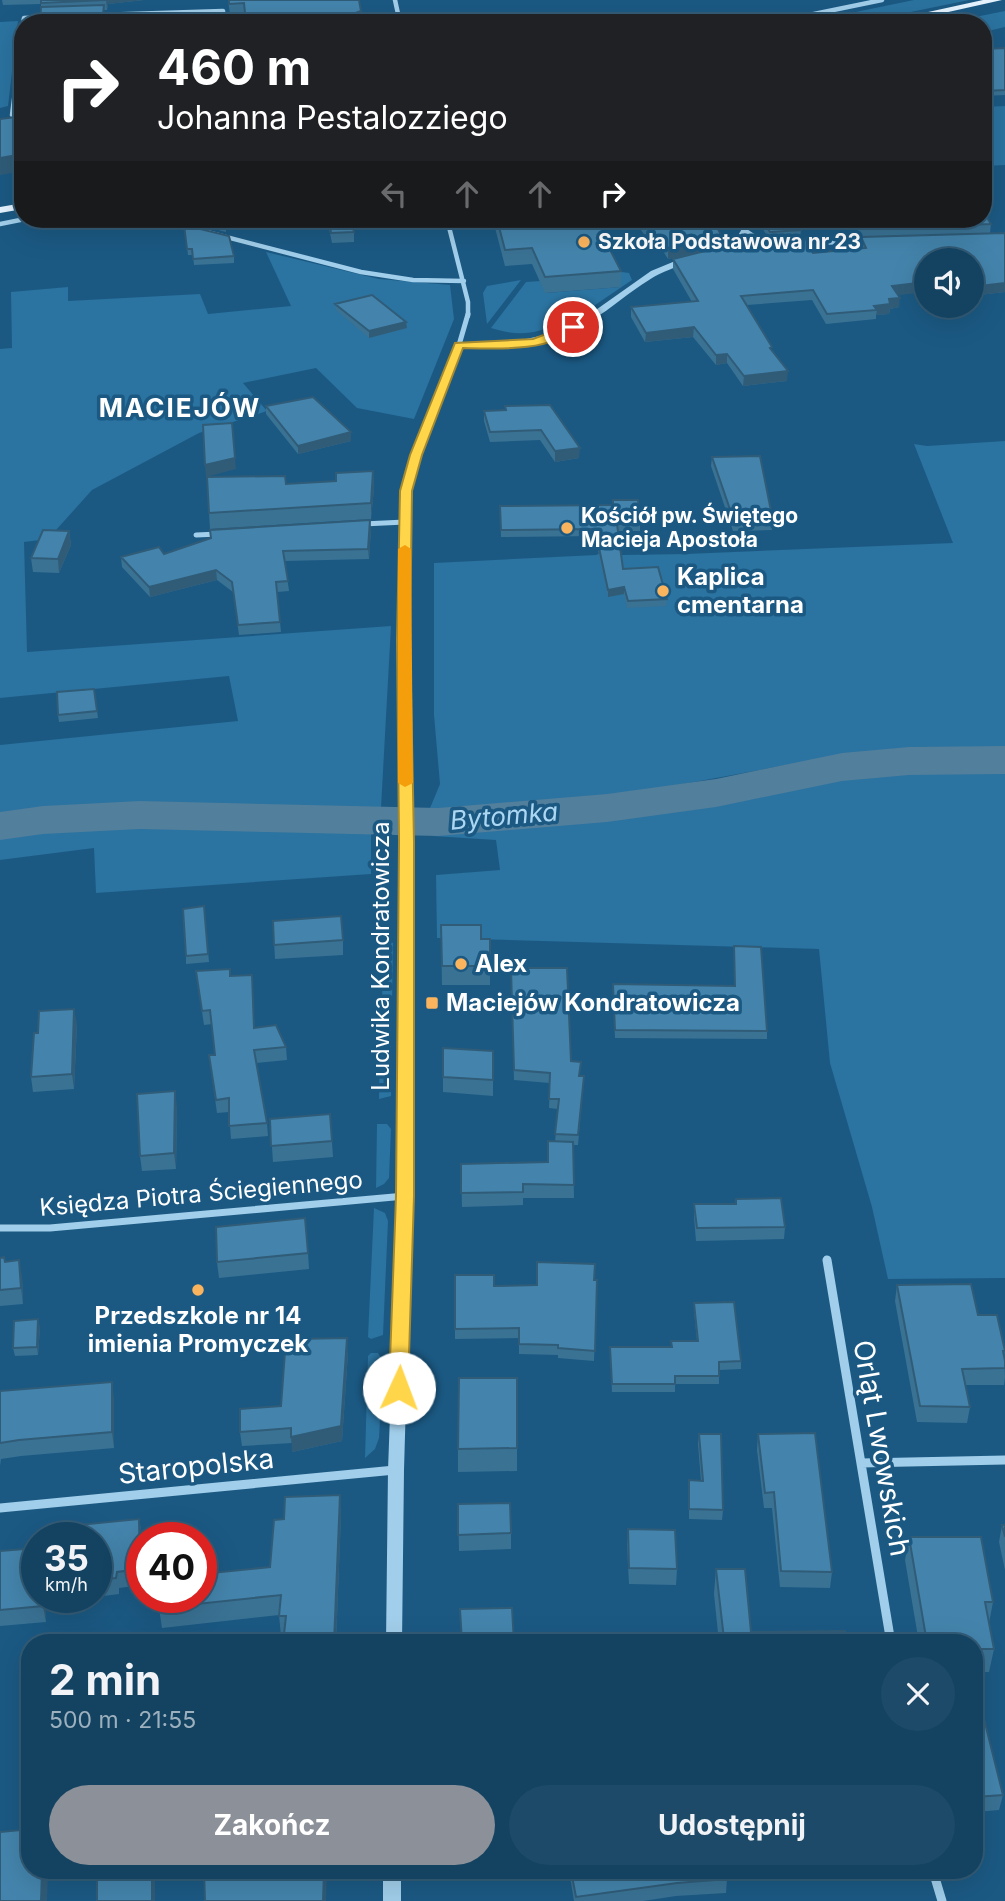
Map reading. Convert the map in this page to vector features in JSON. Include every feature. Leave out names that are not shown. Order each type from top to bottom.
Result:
[{"type":"main road","points":[[928,14],[997,0]]},
{"type":"main road","points":[[960,14],[1005,5]]},
{"type":"street","points":[[814,14],[882,0]]},
{"type":"street","points":[[143,14],[223,11],[223,14]]},
{"type":"street","points":[[14,99],[14,116]]},
{"type":"street","points":[[8,123],[14,122]]},
{"type":"street","points":[[192,228],[370,274],[413,280],[464,281]]},
{"type":"street","name":"Ludwika Kondratowicza","points":[[394,1634],[396,1470],[405,1196],[406,491],[412,468],[469,316],[464,281],[449,228]]},
{"type":"street","points":[[741,248],[744,230],[767,245]]},
{"type":"street","points":[[721,252],[767,245],[880,241]]},
{"type":"street","points":[[459,345],[497,346],[553,337],[593,316],[660,269],[699,256]]},
{"type":"street","points":[[352,525],[405,522]]},
{"type":"street","points":[[196,535],[223,533]]},
{"type":"street","name":"Księdza Piotra Ściegiennego","points":[[0,1228],[50,1228],[405,1196]]},
{"type":"street","name":"Orląt Lwowskich","points":[[827,1261],[890,1634]]},
{"type":"street","points":[[862,1463],[1005,1460]]},
{"type":"street","name":"Staropolska","points":[[0,1508],[396,1470]]},
{"type":"street","points":[[392,1879],[392,1901]]},
{"type":"street","points":[[935,1879],[942,1901]]},
{"type":"shaded area","points":[[914,0],[969,0],[901,14],[846,14]]},
{"type":"shaded area","points":[[1005,11],[1005,27],[992,30],[990,14]]},
{"type":"shaded area","points":[[14,21],[14,55],[8,106],[0,108],[0,22]]},
{"type":"shaded area","points":[[1005,106],[1005,165],[992,166],[992,107]]},
{"type":"shaded area","points":[[266,252],[379,279],[450,285],[454,319],[414,419],[357,408],[316,368],[243,383],[267,411],[199,433],[92,490],[48,539],[24,542],[27,652],[391,626],[381,808],[125,806],[0,817],[0,745],[238,721],[229,676],[0,698],[0,349],[12,348],[11,292],[68,287],[68,301],[200,294],[208,314],[291,306]]},
{"type":"shaded area","points":[[615,271],[629,273],[632,280],[570,322],[529,333],[512,333],[491,328],[526,282],[540,281],[546,293],[620,287]]},
{"type":"shaded area","points":[[521,280],[487,324],[483,293],[487,286]]},
{"type":"shaded area","points":[[1005,441],[1005,748],[888,750],[814,760],[544,807],[428,813],[440,784],[434,715],[434,563],[596,555],[608,550],[622,555],[686,554],[953,543],[914,444],[927,446]]},
{"type":"shaded area","points":[[1005,768],[1005,1278],[888,1279],[872,1207],[830,1063],[819,949],[437,938],[436,875],[500,870],[496,840],[433,836],[432,830],[616,815],[702,803],[840,777]]},
{"type":"shaded area","points":[[148,823],[371,828],[371,874],[96,893],[94,848],[0,860],[0,834]]},
{"type":"shaded area","points":[[386,940],[393,943],[392,1001],[389,1006],[382,1007],[383,944]]},
{"type":"shaded area","points":[[384,1020],[389,1022],[391,1027],[391,1096],[379,1099],[380,1023]]},
{"type":"shaded area","points":[[377,1124],[387,1124],[391,1129],[389,1178],[376,1188]]},
{"type":"shaded area","points":[[374,1208],[385,1213],[388,1221],[383,1335],[371,1339],[368,1337]]},
{"type":"shaded area","points":[[378,1353],[383,1361],[379,1438],[375,1449],[365,1458],[368,1356]]},
{"type":"building","points":[[41,0],[106,0],[41,3]]},
{"type":"building","points":[[229,0],[359,0],[361,11],[353,14],[245,14],[244,3],[229,4]]},
{"type":"building","points":[[104,5],[103,14],[41,14],[41,7]]},
{"type":"building","points":[[1005,48],[1005,90],[992,91],[992,49]]},
{"type":"building","points":[[14,117],[14,156],[0,158],[0,119]]},
{"type":"building","points":[[184,228],[196,228],[229,236],[234,256],[193,259],[192,249],[187,249]]},
{"type":"building","points":[[330,228],[353,228],[354,232],[331,233]]},
{"type":"building","points":[[499,228],[608,228],[611,240],[605,240],[621,271],[545,277],[532,248],[505,250]]},
{"type":"building","points":[[648,228],[718,228],[721,235],[668,248],[663,239],[657,240]]},
{"type":"building","points":[[768,228],[801,230],[770,232]]},
{"type":"building","points":[[1005,233],[1005,283],[984,285],[984,248],[914,248],[914,283],[892,286],[900,298],[889,299],[890,304],[874,306],[877,310],[827,314],[813,290],[741,296],[772,347],[770,348],[788,371],[744,376],[727,354],[716,355],[694,327],[646,333],[631,307],[698,301],[673,259],[725,246],[726,249],[777,245],[774,241],[806,239],[813,253],[866,248],[861,237]]},
{"type":"building","points":[[372,295],[406,322],[369,331],[335,304]]},
{"type":"building","points":[[313,397],[351,432],[298,446],[266,406]]},
{"type":"building","points":[[550,405],[580,448],[555,451],[541,430],[490,432],[484,411],[506,410],[505,406]]},
{"type":"building","points":[[232,423],[235,458],[205,465],[203,425]]},
{"type":"building","points":[[760,456],[773,521],[734,521],[712,457]]},
{"type":"building","points":[[373,471],[371,503],[209,513],[207,477],[285,476],[286,484],[336,481],[336,473]]},
{"type":"building","points":[[613,500],[638,500],[640,524],[617,524],[623,569],[658,567],[667,599],[628,601],[624,587],[608,590],[595,529],[501,530],[500,506],[613,505]]},
{"type":"building","points":[[370,520],[368,549],[283,551],[288,581],[276,582],[280,622],[238,625],[232,582],[216,570],[149,587],[121,557],[159,547],[164,554],[211,538],[210,530]]},
{"type":"building","points":[[43,530],[69,531],[58,559],[31,558]]},
{"type":"building","points":[[94,689],[97,711],[58,715],[57,692]]},
{"type":"building","points":[[204,906],[208,954],[186,956],[183,909]]},
{"type":"building","points":[[341,916],[343,940],[274,945],[273,921]]},
{"type":"building","points":[[441,925],[481,925],[481,939],[490,939],[490,966],[442,966]]},
{"type":"building","points":[[734,946],[761,947],[767,1031],[615,1030],[613,984],[735,986]]},
{"type":"building","points":[[511,968],[567,968],[571,1061],[581,1062],[579,1076],[584,1076],[578,1135],[555,1134],[559,1099],[549,1099],[550,1073],[514,1070]]},
{"type":"building","points":[[230,969],[230,976],[252,975],[254,1028],[276,1025],[286,1047],[254,1050],[267,1123],[229,1126],[229,1098],[216,1100],[209,1055],[215,1055],[210,1010],[202,1011],[196,971]]},
{"type":"building","points":[[74,1009],[72,1074],[31,1077],[34,1033],[38,1033],[39,1011]]},
{"type":"building","points":[[443,1048],[493,1051],[493,1080],[443,1077]]},
{"type":"building","points":[[175,1091],[174,1153],[140,1156],[137,1094]]},
{"type":"building","points":[[330,1114],[332,1141],[271,1146],[270,1119]]},
{"type":"building","points":[[548,1141],[573,1142],[574,1185],[523,1184],[523,1192],[461,1193],[461,1164],[548,1162]]},
{"type":"building","points":[[781,1198],[785,1227],[697,1228],[694,1204],[736,1204],[736,1199]]},
{"type":"building","points":[[305,1218],[308,1253],[217,1262],[216,1227]]},
{"type":"building","points":[[4,1257],[5,1262],[19,1260],[21,1288],[0,1290],[0,1258]]},
{"type":"building","points":[[537,1262],[595,1264],[595,1351],[558,1348],[558,1345],[519,1344],[519,1328],[455,1329],[455,1275],[494,1275],[494,1286],[537,1285]]},
{"type":"building","points":[[971,1284],[978,1315],[997,1315],[1005,1351],[1005,1368],[962,1369],[970,1407],[920,1406],[897,1285]]},
{"type":"building","points":[[734,1302],[741,1361],[719,1362],[719,1376],[675,1376],[675,1384],[612,1384],[610,1347],[672,1347],[671,1341],[698,1341],[694,1303]]},
{"type":"building","points":[[38,1319],[37,1347],[13,1348],[14,1321]]},
{"type":"building","points":[[347,1338],[341,1426],[291,1437],[291,1428],[240,1432],[240,1409],[281,1406],[285,1352],[294,1351],[295,1339]]},
{"type":"building","points":[[459,1378],[517,1378],[517,1448],[458,1449]]},
{"type":"building","points":[[112,1382],[112,1432],[0,1443],[0,1391]]},
{"type":"building","points":[[815,1433],[832,1572],[781,1571],[774,1492],[765,1493],[758,1434]]},
{"type":"building","points":[[699,1434],[721,1434],[723,1510],[689,1509],[689,1480],[703,1481]]},
{"type":"building","points":[[340,1495],[334,1634],[284,1634],[286,1616],[279,1616],[281,1595],[217,1602],[217,1572],[270,1567],[274,1520],[284,1519],[285,1497]]},
{"type":"building","points":[[510,1503],[511,1533],[458,1535],[458,1504]]},
{"type":"building","points":[[139,1519],[139,1522],[126,1522],[126,1571],[117,1572],[116,1578],[112,1578],[112,1522],[109,1522]]},
{"type":"building","points":[[628,1529],[675,1530],[677,1569],[629,1568]]},
{"type":"building","points":[[909,1537],[981,1537],[993,1602],[985,1602],[994,1649],[983,1649],[983,1634],[925,1634]]},
{"type":"building","points":[[21,1549],[21,1608],[0,1610],[0,1551]]},
{"type":"building","points":[[716,1569],[745,1569],[751,1632],[845,1631],[846,1634],[723,1634]]},
{"type":"building","points":[[512,1608],[513,1634],[461,1634],[460,1609]]},
{"type":"building","points":[[983,1715],[1003,1795],[983,1796]]},
{"type":"building","points":[[21,1830],[21,1879],[42,1879],[41,1901],[0,1901],[0,1832]]},
{"type":"building","points":[[97,1879],[152,1879],[152,1901],[97,1901]]},
{"type":"building","points":[[204,1879],[324,1879],[323,1901],[205,1901]]},
{"type":"building","points":[[573,1879],[727,1879],[677,1883],[576,1897]]},
{"type":"waterway","name":"Bytomka","points":[[0,826],[43,820],[140,815],[438,822],[607,808],[716,793],[842,767],[909,761],[1005,760]]},
{"type":"slow traffic","points":[[405,549],[405,783]]},
{"type":"place","name":"Szkoła Podstawowa nr 23","points":[[584,242]]},
{"type":"place","name":"Kościół pw. Świętego Macieja Apostoła","points":[[567,528]]},
{"type":"place","name":"Kaplica cmentarna","points":[[663,591]]},
{"type":"place","name":"Alex","points":[[461,964]]},
{"type":"place","name":"Maciejów Kondratowicza","points":[[432,1003]]},
{"type":"place","name":"Przedszkole nr 14 imienia Promyczek","points":[[198,1290]]},
{"type":"district","name":"MACIEJÓW","points":[[180,408]]},
{"type":"route","points":[[399,1388],[405,1196],[406,491],[416,455],[459,345],[497,346],[546,340],[573,327]]}]
